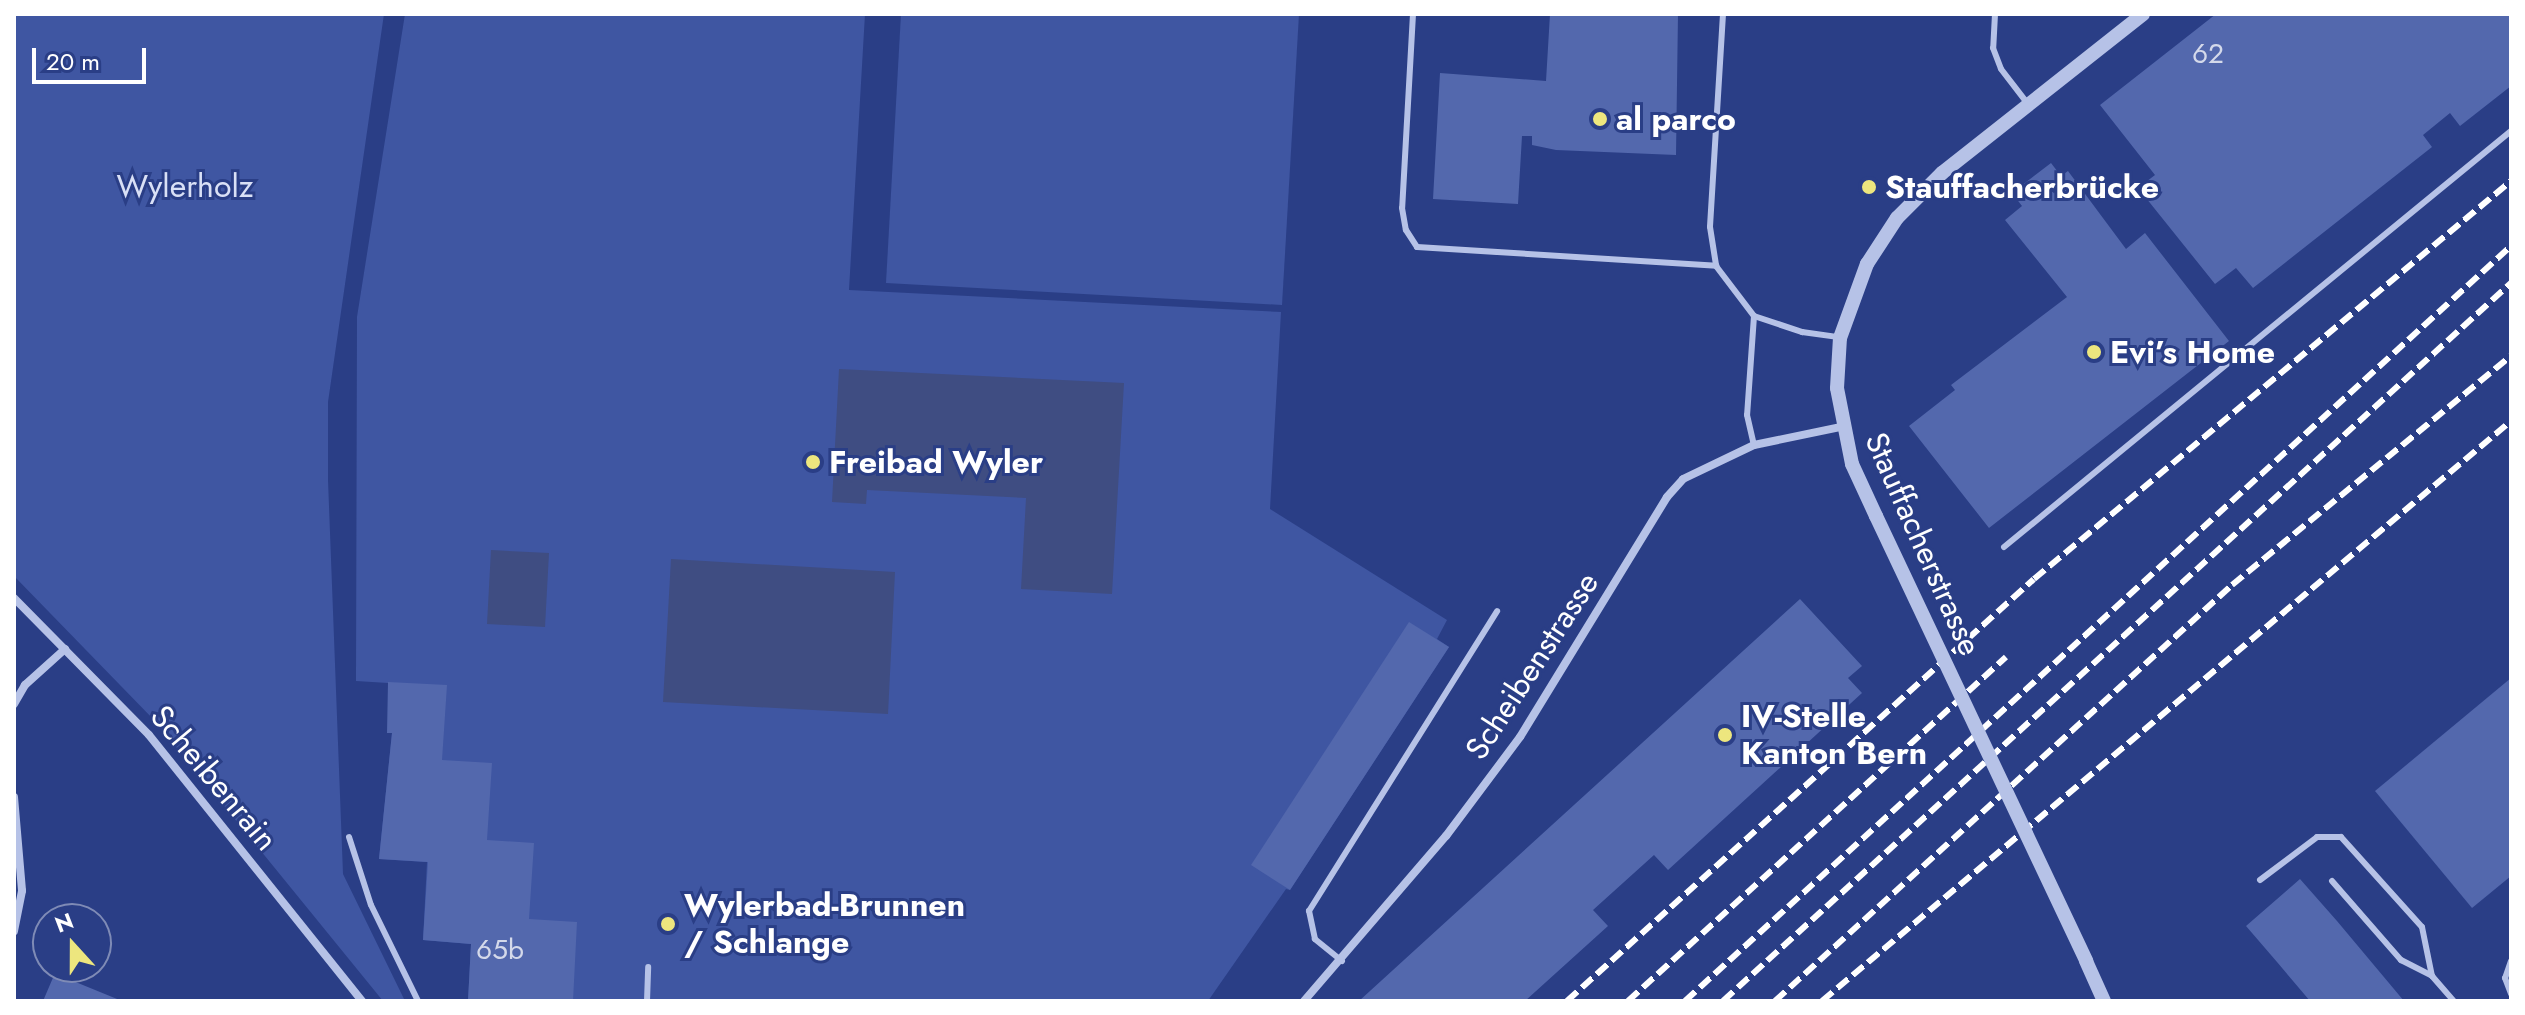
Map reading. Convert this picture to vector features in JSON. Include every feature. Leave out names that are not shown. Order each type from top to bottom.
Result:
[{"type":"street","name":"Stauffacherstrasse","points":[[2104,1001],[1876,516],[1841,427],[1840,338],[1867,264],[1897,218],[1942,173],[2143,14]]},
{"type":"street","name":"Scheibenstrasse","points":[[1304,1001],[1342,961],[1520,737],[1667,497],[1699,469],[1754,445],[1841,427]]},
{"type":"street","name":"Scheibenrain","points":[[14,598],[149,735],[362,1001]]},
{"type":"street","points":[[14,704],[25,685],[65,649]]},
{"type":"street","points":[[14,797],[22,891],[14,931]]},
{"type":"lane","points":[[1413,14],[1402,208],[1406,230],[1417,247],[1716,266]]},
{"type":"lane","points":[[1723,14],[1710,227],[1716,266],[1754,316],[1802,332],[1840,338]]},
{"type":"lane","points":[[1995,14],[1993,48],[2001,69],[2028,105]]},
{"type":"lane","points":[[2004,547],[2511,131]]},
{"type":"lane","points":[[1754,316],[1747,415],[1754,445]]},
{"type":"lane","points":[[1342,961],[1315,939],[1309,911],[1497,611]]},
{"type":"lane","points":[[349,837],[371,905],[418,1001]]},
{"type":"lane","points":[[2260,880],[2317,837],[2341,837],[2422,927],[2432,976]]},
{"type":"lane","points":[[2332,881],[2401,960],[2432,976],[2454,1001]]},
{"type":"lane","points":[[2511,961],[2505,973],[2511,994]]},
{"type":"lane","points":[[647,1001],[648,967]]},
{"type":"green space","name":"Wylerholz","points":[[14,14],[384,14],[328,402],[328,480],[343,874],[405,1001],[383,1001],[155,721],[14,576]]},
{"type":"green space","name":"Freibad Wyler","points":[[405,14],[865,14],[849,290],[1281,312],[1270,509],[1447,620],[1437,639],[1449,647],[1290,890],[1286,889],[1208,1001],[468,1001],[471,944],[423,940],[427,862],[379,859],[392,733],[388,683],[356,681],[357,317]]},
{"type":"green space","points":[[901,14],[1299,14],[1282,305],[886,283]]},
{"type":"shaded area","points":[[839,369],[1124,383],[1112,594],[1021,589],[1026,498],[867,490],[866,504],[832,502]]},
{"type":"shaded area","points":[[491,550],[549,553],[545,627],[487,624]]},
{"type":"shaded area","points":[[671,559],[895,572],[888,714],[663,702]]},
{"type":"building","points":[[1550,14],[1678,14],[1676,155],[1556,150],[1532,145],[1532,136],[1522,136],[1518,204],[1433,199],[1440,73],[1546,81]]},
{"type":"building","points":[[2216,14],[2511,14],[2511,86],[2460,126],[2450,113],[2423,135],[2432,147],[2253,288],[2236,268],[2215,284],[2138,188],[2155,175],[2100,105]]},
{"type":"building","points":[[2051,163],[2061,176],[2068,171],[2126,249],[2145,233],[2229,341],[1989,528],[1909,426],[1955,390],[1951,385],[2067,297],[2005,220],[2022,206],[2012,193]]},
{"type":"building","points":[[1800,599],[1862,666],[1848,678],[1862,693],[1668,870],[1654,855],[1593,910],[1608,926],[1525,1001],[1359,1001]]},
{"type":"building","points":[[1409,622],[1449,647],[1290,890],[1251,865]]},
{"type":"building","points":[[2511,678],[2511,876],[2472,908],[2375,791]]},
{"type":"building","points":[[388,682],[447,685],[442,760],[492,763],[487,840],[534,843],[529,919],[577,922],[573,1001],[468,1001],[471,944],[423,940],[428,862],[379,859],[392,733],[387,733]]},
{"type":"building","points":[[2300,879],[2404,1001],[2310,1001],[2246,926]]},
{"type":"building","points":[[51,983],[78,983],[122,1001],[43,1001]]},
{"type":"railway","points":[[1567,1001],[2034,579],[2511,181]]},
{"type":"railway","points":[[1685,1001],[2511,246]]},
{"type":"railway","points":[[1723,1001],[2511,283]]},
{"type":"railway","points":[[1775,1001],[2232,585],[2511,356]]},
{"type":"railway","points":[[1822,1001],[2511,421]]},
{"type":"railway","points":[[1628,1001],[2006,657]]},
{"type":"place","name":"al parco","points":[[1600,119]]},
{"type":"place","name":"Stauffacherbrücke","points":[[1869,187]]},
{"type":"place","name":"Evi’s Home","points":[[2094,352]]},
{"type":"place","name":"Freibad Wyler","points":[[813,462]]},
{"type":"place","name":"IV-Stelle Kanton Bern","points":[[1725,735]]},
{"type":"place","name":"Wylerbad-Brunnen / Schlange","points":[[668,924]]}]
